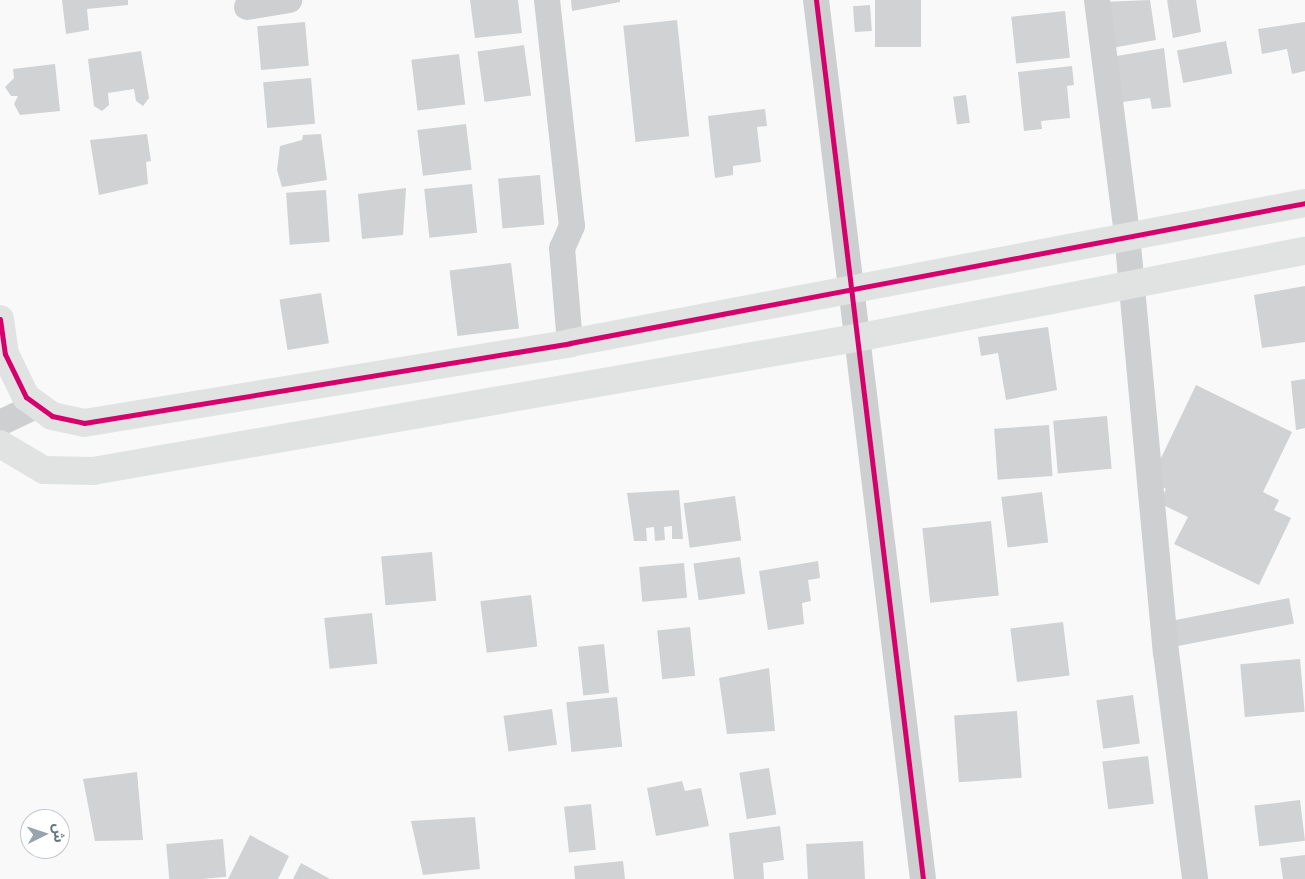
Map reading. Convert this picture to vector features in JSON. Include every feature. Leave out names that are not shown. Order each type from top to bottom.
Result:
[{"type":"street","points":[[247,7],[289,0]]},
{"type":"street","points":[[547,0],[572,226],[562,248],[570,343]]},
{"type":"street","points":[[816,0],[923,879]]},
{"type":"street","points":[[1097,0],[1127,234],[1130,283],[1166,652],[1195,879]]},
{"type":"street","points":[[0,319],[6,354],[26,397],[52,416],[84,423],[570,343],[850,290],[1127,234],[1305,203]]},
{"type":"street","points":[[0,444],[44,470],[93,471],[856,338],[1130,283],[1305,251]]},
{"type":"street","points":[[0,423],[38,405]]},
{"type":"building","points":[[62,0],[128,0],[128,5],[87,9],[89,30],[66,34]]},
{"type":"building","points":[[470,0],[518,0],[522,33],[475,38]]},
{"type":"building","points":[[571,0],[620,0],[620,2],[572,11]]},
{"type":"building","points":[[875,0],[921,0],[921,47],[875,47]]},
{"type":"building","points":[[1150,0],[1156,40],[1106,49],[1100,2]]},
{"type":"building","points":[[1167,0],[1196,0],[1201,32],[1173,38]]},
{"type":"building","points":[[870,5],[872,31],[855,32],[853,6]]},
{"type":"building","points":[[1065,11],[1070,58],[1016,63],[1011,17]]},
{"type":"building","points":[[677,20],[689,136],[636,142],[623,26]]},
{"type":"building","points":[[305,22],[309,66],[261,70],[257,26]]},
{"type":"building","points":[[1305,22],[1305,71],[1292,74],[1287,49],[1262,54],[1258,29]]},
{"type":"building","points":[[1226,41],[1232,73],[1183,83],[1177,51]]},
{"type":"building","points":[[524,45],[531,96],[485,102],[477,52]]},
{"type":"building","points":[[1164,48],[1171,107],[1152,109],[1150,98],[1123,102],[1105,58]]},
{"type":"building","points":[[141,51],[149,98],[143,106],[136,101],[134,89],[108,93],[109,105],[102,111],[94,106],[88,59]]},
{"type":"building","points":[[459,54],[465,105],[418,110],[411,60]]},
{"type":"building","points":[[55,64],[60,111],[20,115],[14,104],[18,96],[11,96],[5,87],[14,78],[13,69]]},
{"type":"building","points":[[1072,66],[1074,85],[1067,86],[1070,118],[1041,121],[1042,129],[1024,131],[1018,72]]},
{"type":"building","points":[[311,78],[315,124],[267,128],[263,82]]},
{"type":"building","points":[[966,95],[970,123],[957,125],[953,97]]},
{"type":"building","points":[[765,109],[767,126],[757,127],[761,162],[733,166],[733,175],[715,178],[708,116]]},
{"type":"building","points":[[466,124],[472,170],[423,176],[417,130]]},
{"type":"building","points":[[147,134],[151,161],[146,162],[148,184],[99,195],[90,140]]},
{"type":"building","points":[[321,134],[327,180],[282,187],[277,170],[280,146],[302,140],[303,135]]},
{"type":"building","points":[[540,175],[544,225],[503,228],[498,179]]},
{"type":"building","points":[[472,184],[477,233],[429,238],[424,189]]},
{"type":"building","points":[[406,188],[403,235],[362,239],[358,194]]},
{"type":"building","points":[[326,190],[330,242],[290,245],[286,193]]},
{"type":"building","points":[[511,263],[519,329],[458,336],[449,271]]},
{"type":"building","points":[[1305,286],[1305,342],[1262,348],[1254,295]]},
{"type":"building","points":[[321,293],[329,343],[287,350],[280,300]]},
{"type":"building","points":[[1048,327],[1057,390],[1006,400],[998,353],[981,356],[978,337]]},
{"type":"building","points":[[1305,379],[1305,428],[1296,430],[1291,381]]},
{"type":"building","points":[[1196,385],[1292,432],[1263,492],[1279,500],[1274,510],[1291,518],[1259,585],[1174,544],[1188,517],[1159,503],[1166,489],[1150,481]]},
{"type":"building","points":[[1107,416],[1112,469],[1058,474],[1053,421]]},
{"type":"building","points":[[1049,425],[1053,476],[998,480],[994,429]]},
{"type":"building","points":[[679,490],[683,539],[672,539],[672,526],[664,527],[665,540],[655,541],[654,527],[646,528],[647,541],[634,541],[627,493]]},
{"type":"building","points":[[1042,492],[1048,543],[1008,548],[1001,497]]},
{"type":"building","points":[[735,496],[741,541],[690,548],[684,503]]},
{"type":"building","points":[[991,521],[999,596],[930,603],[922,528]]},
{"type":"building","points":[[432,552],[436,601],[385,605],[381,556]]},
{"type":"building","points":[[740,557],[745,594],[699,600],[693,564]]},
{"type":"building","points":[[818,561],[820,578],[808,580],[811,601],[802,603],[804,624],[768,630],[759,571]]},
{"type":"building","points":[[684,563],[687,598],[642,602],[639,567]]},
{"type":"building","points":[[531,595],[537,647],[487,653],[480,601]]},
{"type":"building","points":[[1289,598],[1294,624],[1178,646],[1173,621]]},
{"type":"building","points":[[372,613],[377,664],[330,669],[324,618]]},
{"type":"building","points":[[1063,622],[1070,676],[1017,682],[1010,628]]},
{"type":"building","points":[[690,627],[695,676],[662,679],[657,630]]},
{"type":"building","points":[[604,644],[609,693],[583,695],[578,647]]},
{"type":"building","points":[[1300,659],[1305,712],[1245,717],[1240,664]]},
{"type":"building","points":[[769,668],[775,731],[727,734],[719,678]]},
{"type":"building","points":[[1133,695],[1140,744],[1103,749],[1096,700]]},
{"type":"building","points":[[617,697],[622,747],[572,752],[566,702]]},
{"type":"building","points":[[552,709],[557,745],[508,751],[503,716]]},
{"type":"building","points":[[1017,711],[1022,778],[959,782],[954,715]]},
{"type":"building","points":[[1148,756],[1154,804],[1108,809],[1102,762]]},
{"type":"building","points":[[769,768],[776,814],[747,819],[739,773]]},
{"type":"building","points":[[137,772],[143,840],[95,841],[83,779]]},
{"type":"building","points":[[682,781],[685,791],[701,788],[709,826],[656,836],[647,788]]},
{"type":"building","points":[[1300,800],[1305,841],[1259,846],[1254,806]]},
{"type":"building","points":[[591,804],[596,850],[569,853],[564,807]]},
{"type":"building","points":[[475,817],[480,869],[423,875],[411,821]]},
{"type":"building","points":[[780,826],[784,860],[763,863],[764,879],[734,879],[729,833]]},
{"type":"building","points":[[250,835],[289,856],[278,879],[228,879]]},
{"type":"building","points":[[223,839],[226,877],[169,879],[166,844]]},
{"type":"building","points":[[863,841],[865,879],[808,879],[806,844]]},
{"type":"building","points":[[1305,855],[1305,879],[1283,879],[1280,858]]},
{"type":"building","points":[[623,861],[625,879],[575,879],[574,866]]},
{"type":"building","points":[[301,863],[330,879],[293,879]]},
{"type":"cycle path","points":[[816,0],[923,879]]},
{"type":"cycle path","points":[[0,319],[5,354],[26,397],[52,416],[84,423],[570,343],[1305,203]]}]
